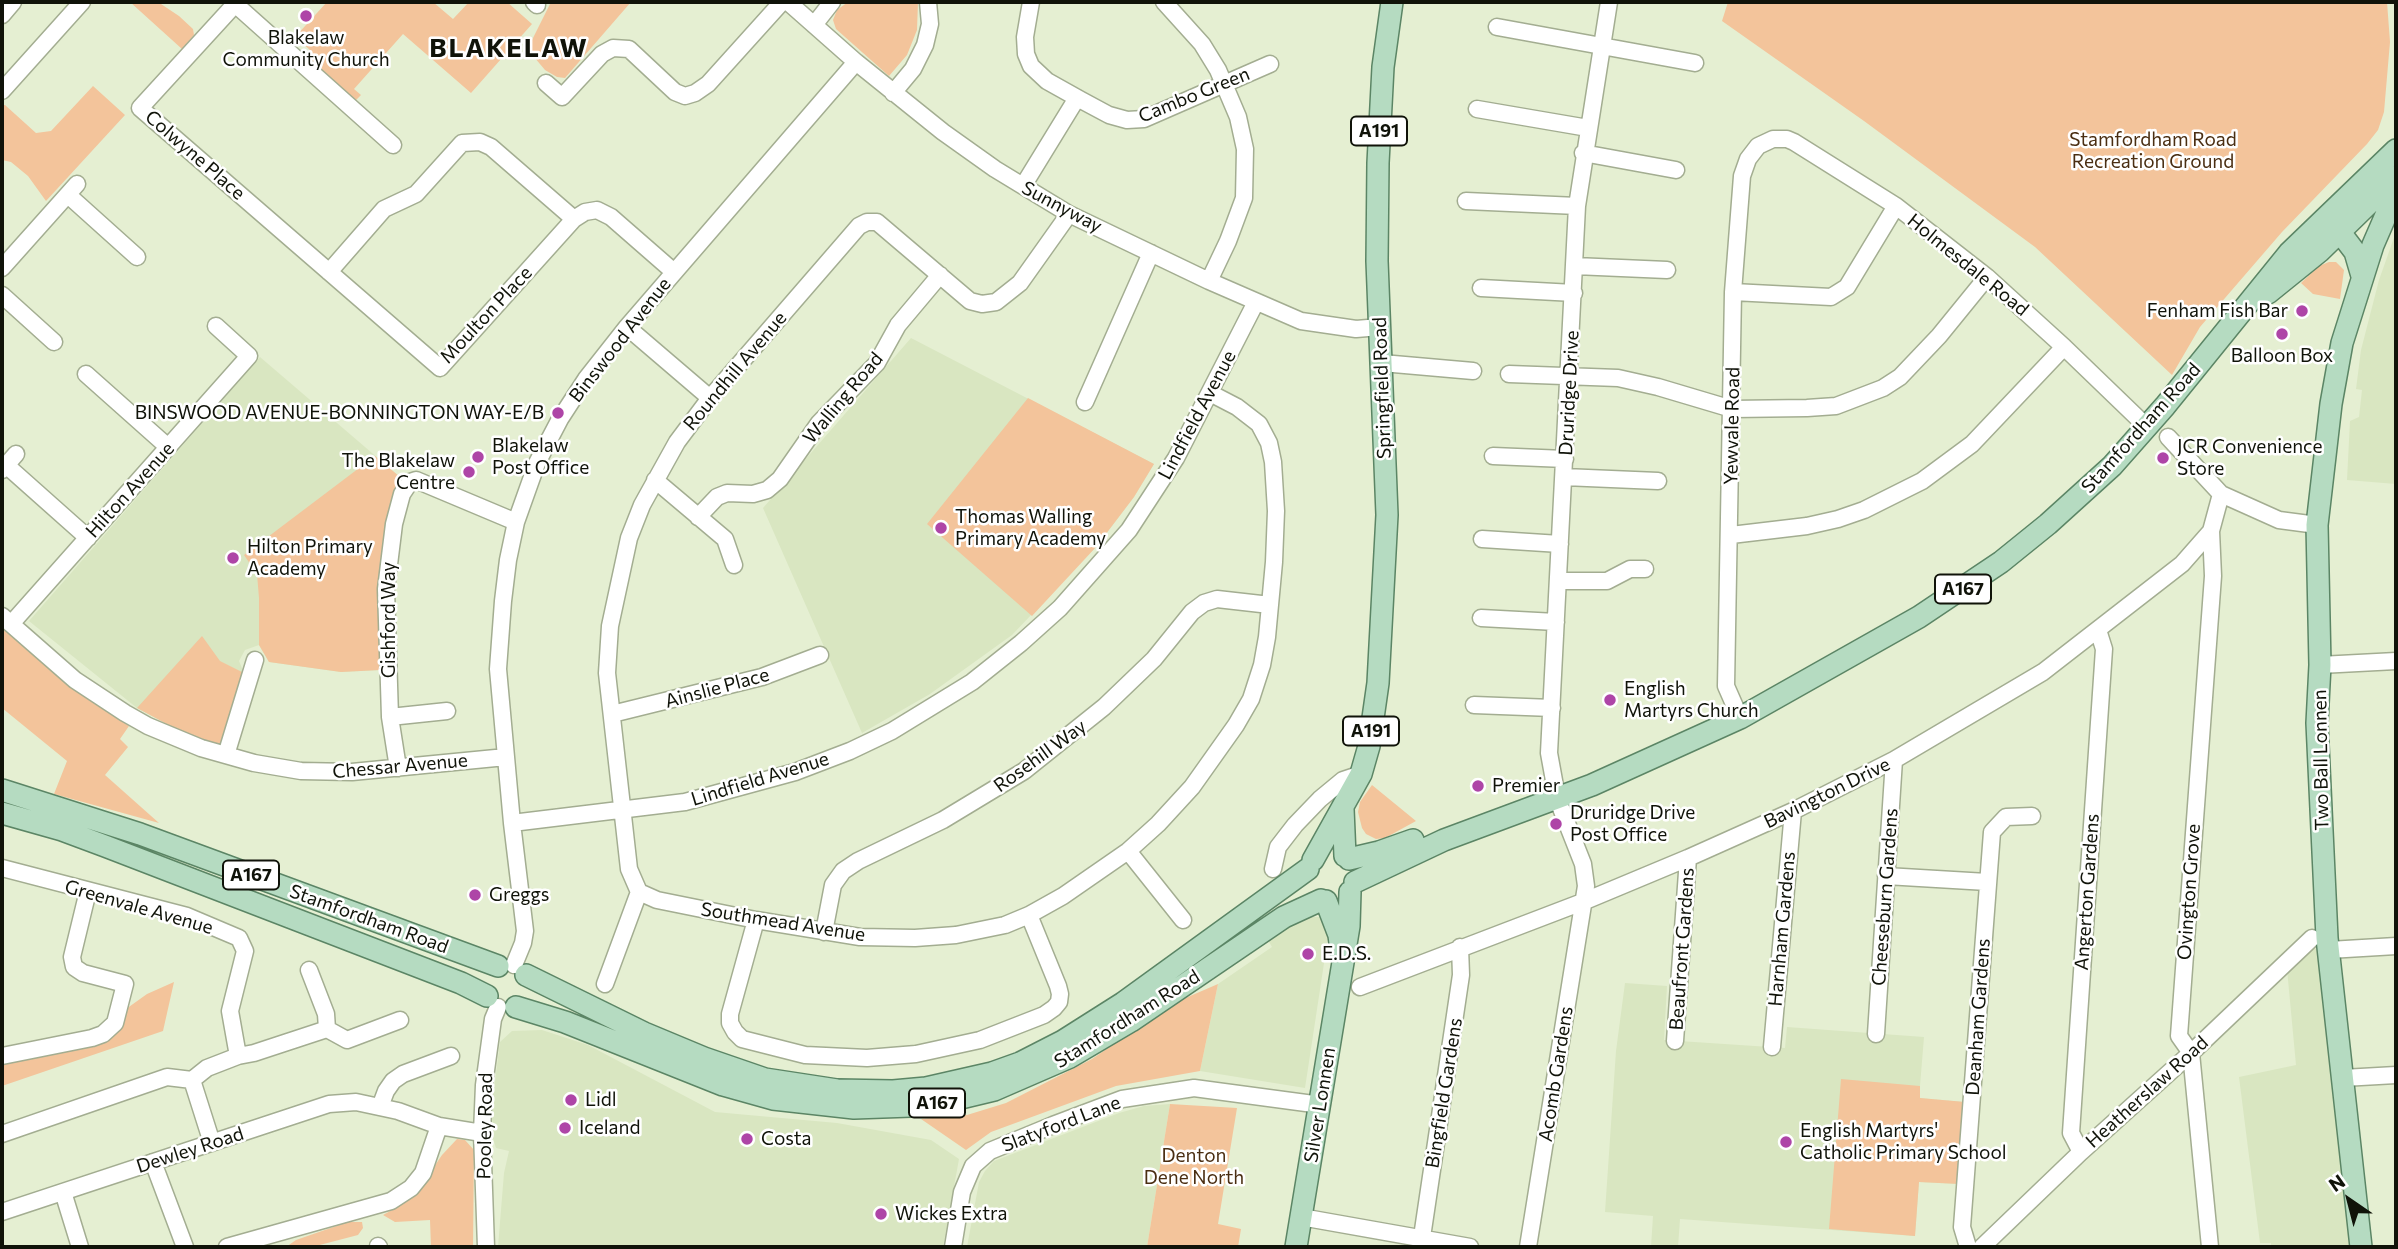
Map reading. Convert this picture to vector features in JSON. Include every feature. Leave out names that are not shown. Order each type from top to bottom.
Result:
[{"type":"main road","name":"Springfield Road","points":[[1311,865],[1362,774],[1378,683],[1387,516],[1377,261],[1378,163],[1383,67],[1392,2]]},
{"type":"main road","points":[[2388,171],[2396,131]]},
{"type":"main road","name":"Stamfordham Road","points":[[2357,213],[2388,171],[2396,150]]},
{"type":"main road","name":"Stamfordham Road","points":[[1352,887],[1444,841],[1590,775],[1628,768],[1740,718],[1919,617],[1990,569],[2094,484],[2147,427],[2289,253],[2337,219],[2388,171]]},
{"type":"main road","name":"Two Ball Lonnen","points":[[2361,1247],[2343,1078],[2321,944],[2317,525],[2342,343],[2372,245],[2396,192]]},
{"type":"main road","points":[[2362,276],[2356,252],[2337,219],[2349,211],[2357,213],[2368,229],[2372,245]]},
{"type":"main road","name":"Stamfordham Road","points":[[2246,308],[2266,296],[2302,266],[2337,219]]},
{"type":"main road","name":"Stamfordham Road","points":[[2,790],[139,834],[513,968],[644,1033],[704,1058],[765,1079],[837,1090],[893,1091],[926,1087],[992,1073],[1020,1063],[1063,1041],[1123,1003],[1311,865]]},
{"type":"main road","name":"Stamfordham Road","points":[[1347,858],[1379,852],[1556,792]]},
{"type":"main road","points":[[1343,807],[1347,858],[1355,870],[1352,887],[1338,899],[1323,900],[1311,890],[1307,880],[1311,865],[1328,852],[1347,858]]},
{"type":"main road","name":"Stamfordham Road","points":[[2,813],[62,830],[105,846],[461,983],[500,1004],[565,1022],[723,1085],[773,1099],[854,1108],[944,1102],[994,1090],[1070,1057],[1131,1021],[1284,917],[1323,900]]},
{"type":"main road","name":"Silver Lonnen","points":[[1296,1247],[1349,926],[1352,887]]},
{"type":"main road","name":"Silver Lonnen","points":[[1323,900],[1339,935],[1342,963]]},
{"type":"main road","points":[[513,968],[530,988],[528,993],[500,1004],[485,985],[487,976],[513,968]]},
{"type":"street","points":[[2,15],[13,2]]},
{"type":"street","points":[[546,83],[562,97],[602,54],[613,48],[629,49],[675,92],[685,96],[695,93],[708,84],[782,2]]},
{"type":"street","name":"Sunnyway","points":[[788,2],[893,93],[995,169],[1069,214],[1209,281],[1301,321],[1356,329],[1380,327]]},
{"type":"street","points":[[814,24],[832,2]]},
{"type":"street","points":[[893,93],[914,69],[925,45],[930,24],[928,2]]},
{"type":"street","name":"Cambo Green","points":[[1031,2],[1025,37],[1026,54],[1031,66],[1047,81],[1077,98],[1127,120],[1144,119],[1270,64]]},
{"type":"street","points":[[1164,2],[1202,44],[1224,83],[1238,117],[1243,139],[1246,172],[1244,198],[1209,281]]},
{"type":"street","name":"Druridge Drive","points":[[1556,792],[1549,753],[1577,206],[1583,153],[1609,2]]},
{"type":"street","name":"Colwyne Place","points":[[327,270],[140,108],[236,3],[393,145]]},
{"type":"street","points":[[2,91],[75,4]]},
{"type":"street","points":[[1497,27],[1695,63]]},
{"type":"street","name":"Binswood Avenue","points":[[513,968],[525,931],[498,669],[502,601],[516,522],[537,463],[560,419],[586,379],[627,327],[856,62]]},
{"type":"street","points":[[1023,186],[1077,98]]},
{"type":"street","points":[[1477,109],[1588,128]]},
{"type":"street","name":"Holmesdale Road","points":[[1768,141],[1780,138],[1794,142],[1896,206],[1987,277],[2147,427]]},
{"type":"street","name":"Yewvale Road","points":[[1740,718],[1726,686],[1731,535],[1733,292],[1744,166],[1752,152],[1768,141]]},
{"type":"street","points":[[327,270],[384,209],[416,194],[462,143],[480,142],[491,147],[574,219],[585,212],[597,210],[611,217],[674,272]]},
{"type":"street","points":[[1583,153],[1676,170]]},
{"type":"street","points":[[2,268],[72,189],[136,257]]},
{"type":"street","points":[[1466,201],[1577,206]]},
{"type":"street","points":[[1733,292],[1831,297],[1846,287],[1896,206]]},
{"type":"street","name":"Roundhill Avenue","points":[[639,891],[629,869],[622,811],[607,673],[610,626],[629,538],[642,505],[677,442],[710,398],[859,226],[867,222],[877,222],[970,301],[982,304],[996,302],[1020,283],[1069,214]]},
{"type":"street","name":"Moulton Place","points":[[327,270],[440,368],[574,219]]},
{"type":"street","points":[[1085,401],[1151,253]]},
{"type":"street","points":[[1575,266],[1667,270]]},
{"type":"street","name":"Walling Road","points":[[698,517],[717,497],[727,493],[753,494],[767,490],[780,479],[819,423],[877,363],[898,325],[940,275]]},
{"type":"street","points":[[1509,374],[1618,378],[1732,409],[1836,405],[1883,388],[1900,377],[1987,277]]},
{"type":"street","points":[[1481,288],[1574,293]]},
{"type":"street","points":[[2,295],[54,342]]},
{"type":"street","name":"Lindfield Avenue","points":[[512,823],[685,802],[754,784],[850,751],[892,731],[972,682],[1060,608],[1129,530],[1176,458],[1256,302]]},
{"type":"street","name":"Hilton Avenue","points":[[6,620],[88,538],[249,356],[216,326]]},
{"type":"street","points":[[627,327],[710,398]]},
{"type":"street","points":[[1731,535],[1807,526],[1838,519],[1864,510],[1922,481],[1972,444],[2064,347]]},
{"type":"street","points":[[1382,363],[1473,371]]},
{"type":"street","points":[[86,375],[168,447]]},
{"type":"street","name":"Southmead Avenue","points":[[639,891],[657,900],[860,937],[915,938],[956,935],[1005,925],[1030,915],[1063,896],[1128,851],[1158,824],[1192,787],[1251,699],[1262,665],[1270,605],[1276,511],[1273,462],[1269,443],[1259,424],[1237,407],[1210,393]]},
{"type":"street","points":[[2168,437],[2221,494],[2279,520],[2317,525]]},
{"type":"street","points":[[1493,456],[1565,459]]},
{"type":"street","points":[[8,463],[88,538]]},
{"type":"street","points":[[1564,477],[1658,481]]},
{"type":"street","name":"Gishford Way","points":[[398,768],[390,717],[386,589],[390,546],[402,494],[410,482],[416,480],[516,522]]},
{"type":"street","points":[[655,480],[725,539],[734,565]]},
{"type":"street","name":"Bavington Drive","points":[[1360,987],[1585,901],[1688,858],[1793,811],[1894,760],[2043,672],[2182,564],[2211,531],[2221,494]]},
{"type":"street","name":"Ovington Grove","points":[[2210,1247],[2191,1053],[2179,1036],[2213,576],[2211,531]]},
{"type":"street","points":[[1482,539],[1560,544]]},
{"type":"street","points":[[1559,582],[1607,582],[1630,569],[1645,569]]},
{"type":"street","name":"Rosehill Way","points":[[824,932],[833,885],[843,871],[943,820],[1024,771],[1104,707],[1154,659],[1192,612],[1204,603],[1217,598],[1270,605]]},
{"type":"street","points":[[1480,618],[1556,622]]},
{"type":"street","name":"Chessar Avenue","points":[[6,620],[100,699],[148,726],[201,748],[254,763],[323,773],[506,757]]},
{"type":"street","name":"Angerton Gardens","points":[[2081,1152],[2071,1133],[2104,649],[2098,630]]},
{"type":"street","name":"Ainslie Place","points":[[612,714],[762,677],[820,655]]},
{"type":"street","points":[[226,755],[255,660]]},
{"type":"street","points":[[2320,665],[2396,661]]},
{"type":"street","points":[[1474,705],[1552,708]]},
{"type":"street","points":[[390,717],[446,711]]},
{"type":"street","name":"Cheeseburn Gardens","points":[[1876,1034],[1894,760]]},
{"type":"street","points":[[1273,869],[1278,847],[1295,825],[1343,780],[1362,774]]},
{"type":"street","name":"Acomb Gardens","points":[[1528,1247],[1586,886],[1583,864],[1556,792]]},
{"type":"street","name":"Harnham Gardens","points":[[1772,1047],[1793,811]]},
{"type":"street","name":"Deanham Gardens","points":[[1968,1247],[1962,1227],[1992,832],[2006,817],[2032,816]]},
{"type":"street","points":[[1128,851],[1183,920]]},
{"type":"street","name":"Beaufront Gardens","points":[[1675,1041],[1688,858]]},
{"type":"street","name":"Greenvale Avenue","points":[[2,869],[187,916],[239,938],[245,951],[230,1011],[238,1056]]},
{"type":"street","points":[[1886,876],[1987,882]]},
{"type":"street","points":[[2,1056],[92,1038],[103,1034],[115,1023],[133,986],[83,973],[74,967],[72,957],[88,891]]},
{"type":"street","points":[[605,984],[639,891]]},
{"type":"street","points":[[756,920],[730,1014],[730,1023],[735,1032],[742,1039],[805,1055],[867,1058],[916,1054],[980,1040],[1044,1015],[1054,1008],[1059,1002],[1058,986],[1030,915]]},
{"type":"street","points":[[2321,944],[2396,946]]},
{"type":"street","name":"Heatherslaw Road","points":[[1982,1247],[2081,1152],[2191,1053],[2321,944]]},
{"type":"street","name":"Bingfield Gardens","points":[[1422,1237],[1461,975],[1460,947]]},
{"type":"street","points":[[309,970],[326,1014],[327,1029]]},
{"type":"street","name":"Pooley Road","points":[[486,1247],[482,1133],[488,1049],[493,1019],[500,1004]]},
{"type":"street","points":[[2,1134],[167,1077],[192,1080],[208,1068],[238,1056],[327,1029],[347,1040],[400,1020]]},
{"type":"street","points":[[380,1107],[386,1091],[402,1074],[451,1056]]},
{"type":"street","points":[[2343,1078],[2396,1075]]},
{"type":"street","points":[[192,1080],[212,1143]]},
{"type":"street","name":"Slatyford Lane","points":[[953,1247],[962,1192],[973,1166],[990,1151],[1053,1125],[1122,1099],[1194,1088],[1321,1105]]},
{"type":"street","name":"Dewley Road","points":[[2,1212],[329,1104],[356,1102],[439,1126],[482,1133]]},
{"type":"street","points":[[227,1247],[391,1201],[411,1188],[422,1173],[439,1126]]},
{"type":"street","points":[[153,1162],[185,1247]]},
{"type":"street","points":[[63,1192],[80,1247]]},
{"type":"street","points":[[1301,1217],[1470,1247]]},
{"type":"shaded area","points":[[2396,232],[2396,484],[2347,480],[2350,421],[2359,417],[2362,390],[2356,389],[2361,350],[2379,280]]},
{"type":"shaded area","name":"Thomas Walling Primary Academy","points":[[911,338],[1154,464],[1134,497],[1096,547],[1012,635],[930,694],[862,733],[763,508]]},
{"type":"shaded area","name":"Hilton Primary Academy","points":[[260,357],[400,477],[387,517],[378,598],[380,670],[341,672],[269,662],[259,645],[245,650],[239,661],[244,673],[191,737],[137,708],[29,621]]},
{"type":"shaded area","points":[[1309,917],[1321,917],[1328,927],[1328,937],[1305,1088],[1200,1071],[1218,984],[1272,947],[1268,940],[1292,924]]},
{"type":"shaded area","points":[[2335,944],[2370,1247],[2271,1247],[2271,1243],[2260,1243],[2239,1077],[2296,1065],[2287,969],[2305,951]]},
{"type":"shaded area","name":"English Martyrs' Catholic Primary School","points":[[1625,983],[1667,986],[1664,1040],[1785,1048],[1787,1027],[1924,1037],[1919,1098],[1965,1102],[1959,1184],[1919,1182],[1915,1236],[1680,1219],[1678,1247],[1651,1247],[1653,1216],[1605,1212],[1616,1051]]},
{"type":"shaded area","points":[[542,1030],[588,1045],[715,1112],[837,1123],[931,1140],[959,1159],[943,1247],[498,1247],[504,1173],[509,1151],[496,1148],[492,1135],[493,1097],[500,1042],[512,1031]]},
{"type":"shaded area","points":[[1170,1104],[1147,1247],[967,1247],[979,1182],[994,1161],[1119,1113],[1144,1106]]},
{"type":"green space","points":[[130,2],[158,2],[179,16],[193,29],[194,35],[182,49]]},
{"type":"green space","points":[[327,2],[433,2],[453,19],[469,2],[507,2],[532,24],[471,93],[403,34],[354,89],[361,95],[355,101],[305,56],[310,50],[295,37]]},
{"type":"green space","points":[[551,2],[631,2],[565,78],[545,70],[529,51]]},
{"type":"green space","points":[[848,2],[918,2],[917,30],[907,55],[889,76],[836,29],[833,20],[837,10]]},
{"type":"green space","name":"Stamfordham Road Recreation Ground","points":[[1728,2],[2387,2],[2390,42],[2384,112],[2378,130],[2367,144],[2282,232],[2200,327],[2172,375],[2035,247],[1722,21]]},
{"type":"green space","points":[[93,86],[125,115],[46,201],[28,176],[11,162],[2,160],[2,105],[36,133],[51,131]]},
{"type":"green space","points":[[2336,262],[2344,270],[2340,299],[2313,294],[2301,283],[2319,266]]},
{"type":"green space","points":[[1028,398],[1154,464],[1134,497],[1096,547],[1032,616],[927,524]]},
{"type":"green space","points":[[375,456],[400,477],[387,517],[378,598],[380,670],[341,672],[269,662],[259,645],[257,574],[244,555]]},
{"type":"green space","points":[[2,628],[72,688],[129,726],[120,739],[128,747],[105,775],[159,823],[54,794],[67,761],[2,708]]},
{"type":"green space","points":[[202,636],[220,661],[244,673],[227,737],[218,746],[191,737],[137,708]]},
{"type":"green space","points":[[1372,785],[1416,821],[1385,838],[1376,839],[1366,834],[1358,812],[1360,802]]},
{"type":"green space","points":[[174,982],[163,1031],[2,1086],[2,1062],[100,1042],[126,1009],[147,994]]},
{"type":"green space","points":[[1218,984],[1200,1071],[1116,1086],[991,1132],[966,1150],[921,1119],[967,1115],[1006,1103],[1092,1059],[1174,1003]]},
{"type":"green space","points":[[1841,1079],[1920,1086],[1920,1098],[1965,1102],[1959,1184],[1919,1182],[1915,1236],[1829,1229]]},
{"type":"green space","name":"Denton Dene North","points":[[1170,1104],[1237,1108],[1218,1224],[1241,1229],[1238,1247],[1147,1247]]},
{"type":"green space","points":[[457,1139],[465,1140],[474,1150],[473,1247],[431,1247],[430,1220],[395,1222],[383,1215],[401,1205],[423,1183]]},
{"type":"green space","points":[[348,1222],[362,1222],[363,1228],[358,1235],[312,1247],[286,1247],[296,1240]]},
{"type":"place","name":"Blakelaw Community Church","points":[[306,16]]},
{"type":"place","name":"Fenham Fish Bar","points":[[2302,311]]},
{"type":"place","name":"Balloon Box","points":[[2282,334]]},
{"type":"place","name":"BINSWOOD AVENUE-BONNINGTON WAY-E/B","points":[[558,413]]},
{"type":"place","name":"Blakelaw Post Office","points":[[478,457]]},
{"type":"place","name":"JCR Convenience Store","points":[[2163,458]]},
{"type":"place","name":"The Blakelaw Centre","points":[[469,472]]},
{"type":"place","name":"Thomas Walling Primary Academy","points":[[941,528]]},
{"type":"place","name":"Hilton Primary Academy","points":[[233,558]]},
{"type":"place","name":"English Martyrs Church","points":[[1610,700]]},
{"type":"place","name":"Premier","points":[[1478,786]]},
{"type":"place","name":"Druridge Drive Post Office","points":[[1556,824]]},
{"type":"place","name":"Greggs","points":[[475,895]]},
{"type":"place","name":"E.D.S.","points":[[1308,954]]},
{"type":"place","name":"Lidl","points":[[571,1100]]},
{"type":"place","name":"Iceland","points":[[565,1128]]},
{"type":"place","name":"Costa","points":[[747,1139]]},
{"type":"place","name":"English Martyrs' Catholic Primary School","points":[[1786,1142]]},
{"type":"place","name":"Wickes Extra","points":[[881,1214]]},
{"type":"district","name":"BLAKELAW","points":[[509,48]]}]
